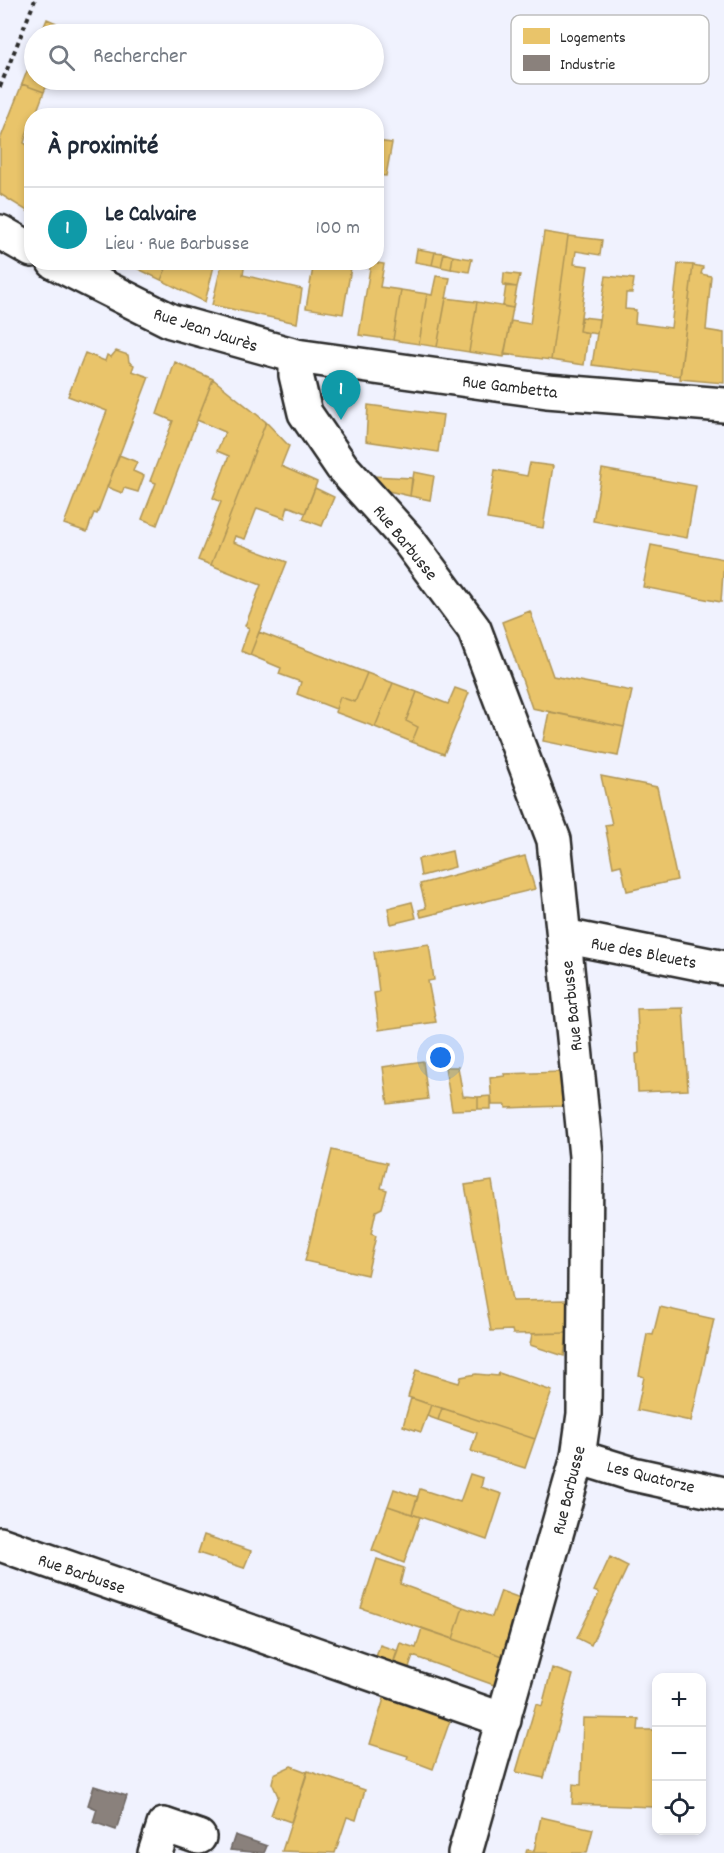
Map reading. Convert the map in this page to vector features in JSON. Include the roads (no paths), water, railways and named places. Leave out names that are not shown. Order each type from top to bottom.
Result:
[{"type":"street","points":[[0,232],[24,246]]},
{"type":"street","name":"Rue Jean Jaurès","points":[[70,270],[171,321],[296,357]]},
{"type":"street","name":"Rue Gambetta","points":[[296,357],[547,391],[724,405]]},
{"type":"street","name":"Rue Barbusse","points":[[296,357],[296,375],[305,413],[342,466],[408,540],[474,628],[554,840],[586,1156],[584,1414],[578,1457],[465,1853]]},
{"type":"street","name":"Rue des Bleuets","points":[[564,936],[724,968]]},
{"type":"street","name":"Les Quatorze","points":[[578,1457],[633,1474],[724,1494]]},
{"type":"street","name":"Rue Barbusse","points":[[0,1544],[504,1720]]},
{"type":"street","points":[[155,1853],[164,1825],[199,1837]]},
{"type":"place","name":"Le Calvaire","points":[[341,420]]}]
